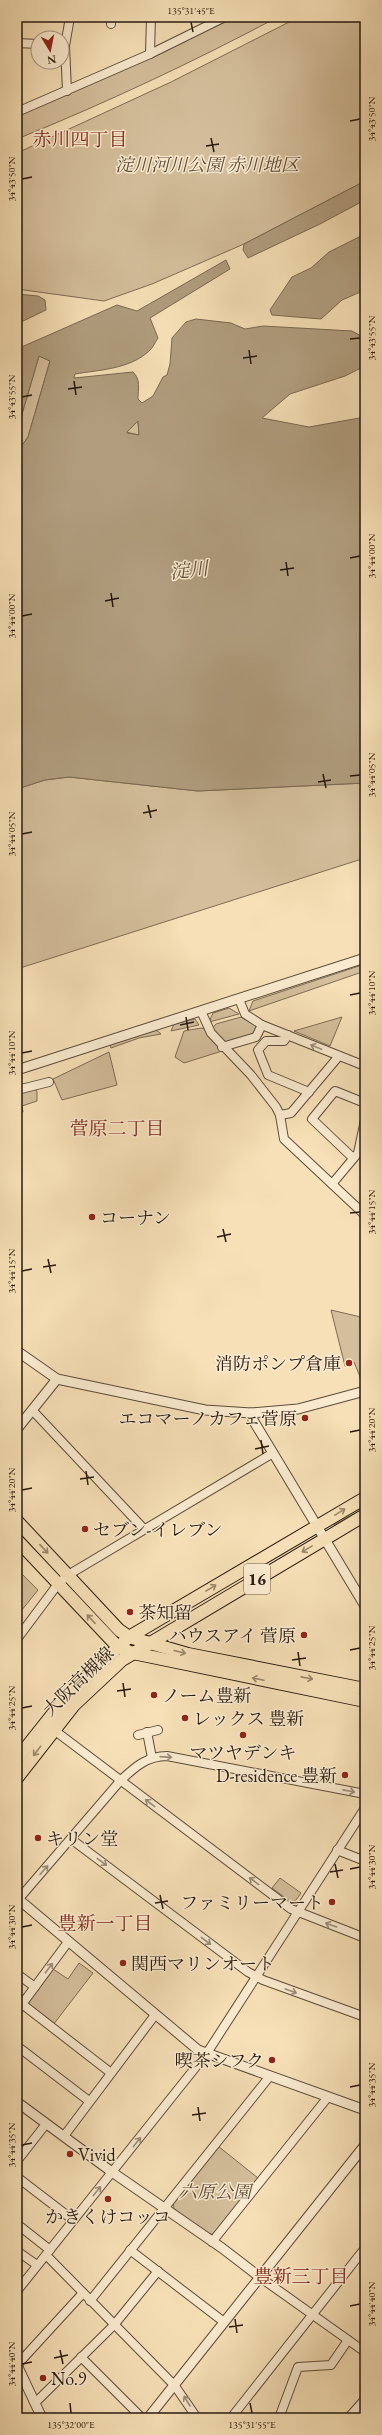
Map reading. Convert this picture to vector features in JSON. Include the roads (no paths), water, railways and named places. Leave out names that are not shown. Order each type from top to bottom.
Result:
[{"type":"main road","name":"大阪高槻線","points":[[17,1778],[49,1726],[82,1680],[129,1637],[365,1498]]},
{"type":"main road","name":"大阪高槻線","points":[[17,1759],[49,1726],[94,1685],[133,1653],[365,1515]]},
{"type":"main road","points":[[17,1521],[119,1630],[129,1637],[148,1644],[188,1654],[365,1689]]},
{"type":"main road","points":[[17,1540],[118,1647],[133,1653],[365,1701]]},
{"type":"street","points":[[67,30],[70,17]]},
{"type":"street","points":[[150,54],[151,17]]},
{"type":"street","points":[[17,112],[150,54],[225,17]]},
{"type":"street","points":[[17,43],[30,44]]},
{"type":"street","points":[[66,70],[67,91]]},
{"type":"street","points":[[17,1070],[365,958]]},
{"type":"street","points":[[239,999],[245,1014],[262,1025],[365,1066]]},
{"type":"street","points":[[201,1011],[211,1033],[222,1047],[251,1075],[280,1115],[284,1139],[318,1173],[365,1215]]},
{"type":"street","points":[[222,1047],[256,1037],[262,1025]]},
{"type":"street","points":[[288,1035],[284,1041],[266,1041],[258,1050],[268,1075],[309,1092]]},
{"type":"street","points":[[280,1115],[292,1113],[339,1056]]},
{"type":"street","points":[[17,1090],[49,1082]]},
{"type":"street","points":[[353,1158],[312,1118],[335,1091],[365,1103]]},
{"type":"street","points":[[332,1184],[353,1158],[360,1144],[362,1127],[365,1120]]},
{"type":"street","points":[[17,1351],[57,1379],[204,1410],[251,1412],[298,1408],[344,1398],[365,1391]]},
{"type":"street","points":[[17,1429],[57,1379]]},
{"type":"street","points":[[33,1410],[144,1529]]},
{"type":"street","points":[[251,1412],[253,1420],[316,1527],[365,1606]]},
{"type":"street","points":[[17,1639],[58,1584],[68,1575],[273,1453]]},
{"type":"street","points":[[49,1726],[297,1912],[365,1938]]},
{"type":"street","points":[[138,1735],[158,1730]]},
{"type":"street","points":[[147,1732],[152,1758]]},
{"type":"street","points":[[365,1794],[167,1756],[152,1758],[141,1763],[121,1780],[17,1899],[198,2050],[365,2110]]},
{"type":"street","points":[[17,2291],[207,2053],[255,1976],[365,1808]]},
{"type":"street","points":[[71,1839],[255,1976],[365,2017]]},
{"type":"street","points":[[337,1850],[365,1861]]},
{"type":"street","points":[[68,1942],[19,2007],[111,2073]]},
{"type":"street","points":[[17,1974],[35,1987]]},
{"type":"street","points":[[64,2136],[155,2015]]},
{"type":"street","points":[[17,2046],[90,2102]]},
{"type":"street","points":[[90,2300],[270,2076]]},
{"type":"street","points":[[212,2242],[328,2097]]},
{"type":"street","points":[[17,2102],[112,2172],[364,2351]]},
{"type":"street","points":[[17,2161],[46,2124]]},
{"type":"street","points":[[148,2418],[261,2278],[365,2145]]},
{"type":"street","points":[[17,2177],[73,2220]]},
{"type":"street","points":[[17,2224],[48,2252],[83,2293],[175,2386],[197,2418]]},
{"type":"street","points":[[231,2418],[365,2248]]},
{"type":"street","points":[[130,2250],[224,2322]]},
{"type":"street","points":[[17,2251],[37,2266]]},
{"type":"street","points":[[35,2403],[114,2325],[158,2271]]},
{"type":"street","points":[[42,2418],[17,2365],[83,2293]]},
{"type":"street","points":[[279,2418],[298,2366],[331,2365],[348,2340]]},
{"type":"street","points":[[81,2357],[142,2418]]},
{"type":"street","points":[[349,2418],[365,2400]]},
{"type":"water","points":[[365,181],[365,200],[320,224],[248,258],[243,250],[244,244]]},
{"type":"water","points":[[365,234],[365,290],[342,300],[321,319],[272,315],[270,310],[292,277],[311,268],[329,252]]},
{"type":"water","name":"淀川","points":[[226,260],[230,269],[150,318],[158,338],[153,347],[141,357],[133,362],[114,368],[75,374],[74,378],[133,372],[138,381],[138,399],[142,403],[153,396],[163,377],[167,375],[170,364],[172,338],[186,322],[196,319],[231,323],[245,329],[263,326],[352,331],[365,338],[365,366],[345,376],[290,394],[262,418],[309,427],[365,417],[365,783],[198,791],[69,777],[45,780],[17,789],[17,447],[20,448],[28,437],[50,361],[39,356],[17,431],[17,349],[117,305],[137,311]],"holes":[[[138,421],[139,435],[127,433]]]},
{"type":"water","points":[[17,294],[38,296],[45,300],[46,310],[17,324]]},
{"type":"place","name":"コーナン","points":[[92,1217]]},
{"type":"place","name":"消防ポンプ倉庫","points":[[349,1363]]},
{"type":"place","name":"エコマーノカフェ菅原","points":[[305,1418]]},
{"type":"place","name":"セブン-イレブン","points":[[85,1529]]},
{"type":"place","name":"茶知留","points":[[130,1612]]},
{"type":"place","name":"ハウスアイ 菅原","points":[[304,1635]]},
{"type":"place","name":"ノーム豊新","points":[[154,1695]]},
{"type":"place","name":"レックス 豊新","points":[[185,1718]]},
{"type":"place","name":"マツヤデンキ","points":[[243,1735]]},
{"type":"place","name":"D-residence 豊新","points":[[345,1775]]},
{"type":"place","name":"キリン堂","points":[[38,1838]]},
{"type":"place","name":"ファミリーマート","points":[[332,1902]]},
{"type":"place","name":"関西マリンオート","points":[[123,1963]]},
{"type":"place","name":"喫茶シフク","points":[[272,2060]]},
{"type":"place","name":"Vivid","points":[[70,2154]]},
{"type":"place","name":"かきくけコッコ","points":[[108,2199]]},
{"type":"place","name":"No.9","points":[[43,2378]]},
{"type":"district","name":"赤川四丁目","points":[[80,139]]},
{"type":"district","name":"菅原二丁目","points":[[117,1128]]},
{"type":"district","name":"豊新一丁目","points":[[105,1923]]},
{"type":"district","name":"豊新三丁目","points":[[301,2276]]},
{"type":"park label","name":"淀川河川公園 赤川地区","points":[[207,164]]},
{"type":"park label","name":"六原公園","points":[[215,2191]]}]
